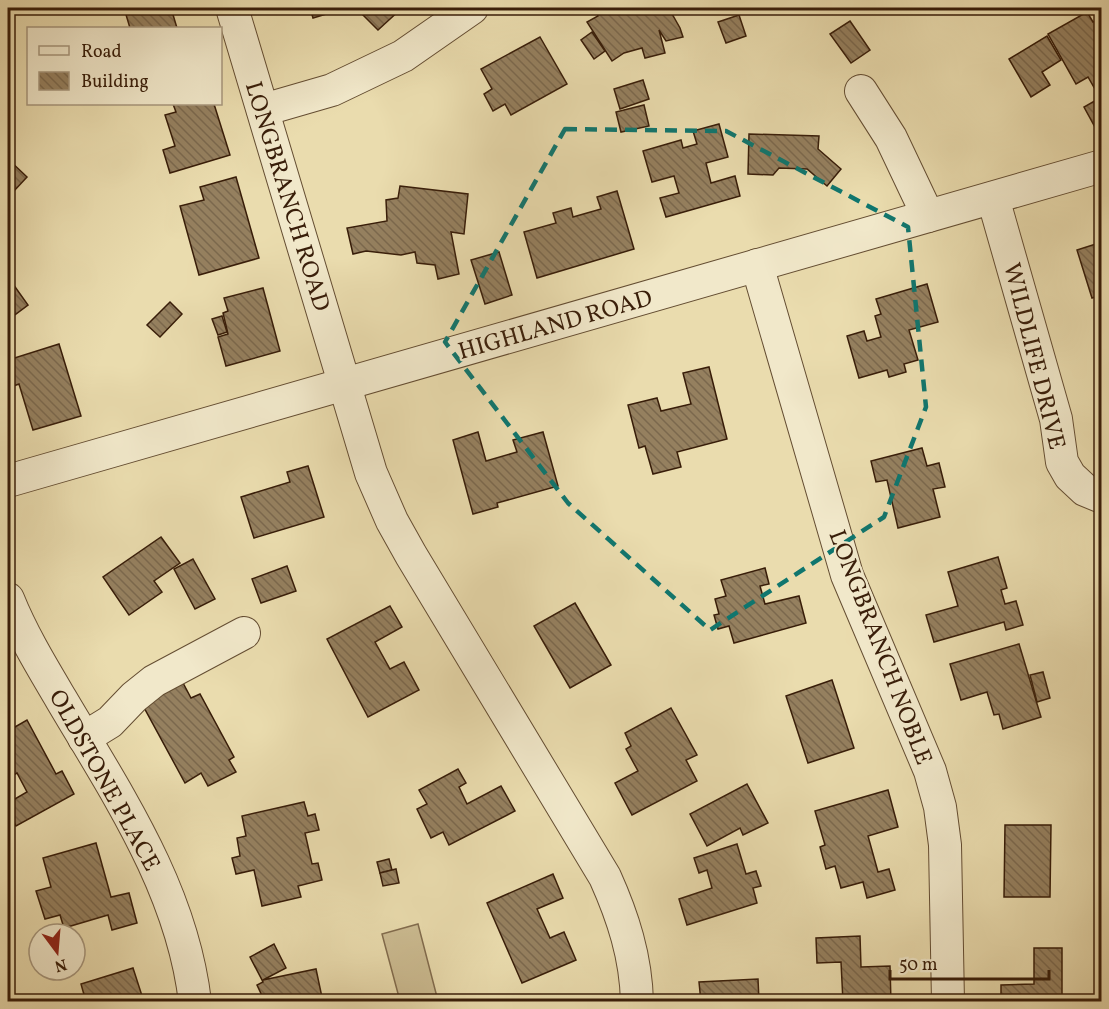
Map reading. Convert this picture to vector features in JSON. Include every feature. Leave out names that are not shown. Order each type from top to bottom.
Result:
[{"type":"street","name":"LONGBRANCH ROAD","points":[[232,8],[344,385]]},
{"type":"street","points":[[263,110],[332,90],[404,56],[472,8]]},
{"type":"street","points":[[861,91],[891,138],[928,216]]},
{"type":"street","name":"HIGHLAND ROAD","points":[[8,481],[1101,166]]},
{"type":"street","name":"WILDLIFE DRIVE","points":[[993,198],[1056,419],[1062,462],[1070,476],[1085,490],[1101,497]]},
{"type":"street","name":"LONGBRANCH NOBLE","points":[[758,265],[847,575],[930,771],[940,807],[945,845],[948,1002]]},
{"type":"street","points":[[344,385],[371,473],[392,521],[605,877],[621,912],[631,948],[637,1002]]},
{"type":"street","name":"OLDSTONE PLACE","points":[[8,599],[37,657],[142,836],[174,910],[186,953],[195,1002]]},
{"type":"street","points":[[84,738],[110,722],[134,697],[154,681],[244,633]]},
{"type":"highlighted area","points":[[565,129],[726,131],[908,227],[926,407],[884,517],[710,630],[568,503],[445,342]]},
{"type":"shaded area","points":[[418,924],[437,997],[421,1001],[400,1001],[382,934]]},
{"type":"building","points":[[124,8],[171,8],[177,27],[130,27]]},
{"type":"building","points":[[280,8],[298,8],[282,13]]},
{"type":"building","points":[[310,8],[346,8],[313,18]]},
{"type":"building","points":[[356,8],[402,8],[378,30]]},
{"type":"building","points":[[595,8],[686,8],[671,12],[683,37],[666,41],[659,30],[665,53],[645,58],[642,48],[624,53],[612,61],[587,22],[598,16]]},
{"type":"building","points":[[1087,12],[1093,22],[1102,18],[1102,126],[1096,129],[1084,107],[1100,98],[1088,77],[1076,84],[1048,34]]},
{"type":"building","points":[[739,15],[746,36],[726,43],[718,22]]},
{"type":"building","points":[[850,21],[870,50],[851,63],[830,34]]},
{"type":"building","points":[[592,32],[605,51],[594,59],[581,40]]},
{"type":"building","points":[[1047,36],[1061,60],[1042,72],[1050,85],[1031,97],[1009,59]]},
{"type":"building","points":[[540,37],[567,84],[511,115],[505,104],[493,111],[484,94],[492,89],[481,69]]},
{"type":"building","points":[[643,80],[649,99],[620,109],[614,89]]},
{"type":"building","points":[[173,105],[214,105],[230,155],[170,173],[163,150],[175,146],[165,115],[176,112]]},
{"type":"building","points":[[644,105],[649,126],[621,132],[616,112]]},
{"type":"building","points":[[719,124],[728,157],[706,163],[711,183],[735,176],[740,196],[666,217],[660,198],[679,193],[674,176],[652,182],[643,151],[681,140],[683,148],[697,144],[693,131]]},
{"type":"building","points":[[749,134],[819,136],[818,149],[841,169],[827,186],[807,169],[779,168],[773,175],[748,174]]},
{"type":"building","points":[[8,159],[27,177],[14,191],[8,185]]},
{"type":"building","points":[[236,177],[259,258],[199,275],[180,206],[204,200],[200,187]]},
{"type":"building","points":[[400,186],[468,194],[464,234],[451,232],[459,274],[438,279],[435,265],[417,263],[415,252],[401,255],[366,251],[353,254],[347,228],[387,221],[386,200],[398,198]]},
{"type":"building","points":[[617,191],[634,249],[537,278],[524,232],[556,223],[553,213],[571,208],[573,217],[601,209],[597,197]]},
{"type":"building","points":[[1102,242],[1102,295],[1092,298],[1077,250]]},
{"type":"building","points":[[499,252],[512,295],[485,304],[471,260]]},
{"type":"building","points":[[8,277],[28,305],[8,320]]},
{"type":"building","points":[[927,284],[938,322],[909,330],[918,360],[904,364],[906,372],[889,377],[887,370],[859,378],[847,336],[864,331],[867,341],[881,337],[875,316],[881,314],[876,299]]},
{"type":"building","points":[[263,288],[280,351],[226,366],[218,337],[228,334],[223,313],[228,311],[224,298]]},
{"type":"building","points":[[170,302],[182,314],[160,337],[147,325]]},
{"type":"building","points":[[222,316],[227,332],[218,335],[212,319]]},
{"type":"building","points":[[59,344],[81,416],[33,430],[19,384],[8,388],[8,360]]},
{"type":"building","points":[[709,367],[727,439],[677,452],[681,467],[653,474],[645,446],[639,448],[628,405],[657,398],[661,411],[691,404],[683,373]]},
{"type":"building","points":[[478,432],[486,461],[517,452],[513,440],[543,432],[558,486],[497,503],[498,507],[473,514],[453,440]]},
{"type":"building","points":[[922,448],[927,466],[939,463],[945,487],[933,489],[940,517],[898,528],[887,480],[876,482],[871,461]]},
{"type":"building","points":[[308,466],[324,517],[254,538],[241,497],[290,482],[287,472]]},
{"type":"building","points":[[161,537],[180,563],[154,581],[162,592],[129,615],[103,577]]},
{"type":"building","points":[[998,557],[1007,588],[1001,590],[1005,604],[1016,601],[1023,625],[1006,630],[1004,622],[934,642],[926,615],[958,606],[948,572]]},
{"type":"building","points":[[193,559],[215,599],[195,609],[174,569]]},
{"type":"building","points":[[287,566],[296,591],[261,603],[252,579]]},
{"type":"building","points":[[765,568],[769,584],[760,586],[765,604],[799,596],[806,623],[734,643],[729,626],[718,629],[714,615],[719,614],[715,599],[726,596],[721,580]]},
{"type":"building","points":[[575,603],[611,665],[570,688],[534,626]]},
{"type":"building","points":[[390,606],[402,627],[375,642],[390,669],[404,662],[419,690],[368,717],[327,639]]},
{"type":"building","points":[[1019,644],[1041,717],[1003,729],[999,714],[994,715],[987,692],[961,700],[950,664]]},
{"type":"building","points":[[1043,672],[1050,698],[1037,702],[1030,675]]},
{"type":"building","points":[[832,680],[854,748],[808,763],[786,696]]},
{"type":"building","points":[[182,681],[191,698],[200,694],[234,757],[229,760],[236,772],[208,786],[201,773],[185,783],[141,702]]},
{"type":"building","points":[[671,708],[697,755],[686,760],[697,781],[632,815],[615,783],[638,771],[626,749],[631,746],[625,733]]},
{"type":"building","points":[[27,720],[56,774],[62,771],[74,794],[16,826],[8,810],[8,803],[27,792],[17,773],[8,778],[8,731]]},
{"type":"building","points":[[458,769],[466,783],[459,787],[467,804],[501,786],[515,811],[449,845],[443,832],[431,838],[417,809],[427,804],[419,790]]},
{"type":"building","points":[[747,784],[768,823],[743,835],[740,828],[707,846],[690,814]]},
{"type":"building","points":[[888,790],[898,827],[868,836],[878,872],[889,869],[895,890],[867,898],[863,882],[841,888],[835,866],[826,869],[820,847],[825,845],[815,811]]},
{"type":"building","points":[[304,802],[308,816],[315,814],[319,830],[305,833],[312,864],[318,863],[322,880],[298,886],[301,897],[262,906],[254,870],[236,874],[232,858],[240,856],[237,838],[246,836],[242,816]]},
{"type":"building","points":[[1005,825],[1051,825],[1050,897],[1004,897]]},
{"type":"building","points":[[96,843],[111,897],[129,893],[137,923],[112,930],[108,915],[84,922],[62,922],[60,915],[45,919],[36,891],[51,887],[43,858]]},
{"type":"building","points":[[737,844],[746,874],[756,871],[761,886],[753,888],[757,903],[687,925],[679,899],[712,888],[707,870],[699,873],[694,858]]},
{"type":"building","points":[[389,859],[392,870],[380,873],[377,862]]},
{"type":"building","points":[[396,869],[399,883],[383,886],[380,873]]},
{"type":"building","points":[[553,874],[563,898],[537,909],[550,938],[564,932],[576,960],[522,983],[487,903]]},
{"type":"building","points":[[860,936],[861,967],[890,966],[891,1002],[843,1002],[841,962],[817,963],[816,938]]},
{"type":"building","points":[[274,944],[286,968],[263,980],[316,969],[323,1002],[265,1002],[257,985],[263,982],[250,957]]},
{"type":"building","points":[[1034,948],[1062,948],[1062,1002],[1001,1002],[1001,985],[1034,984]]},
{"type":"building","points":[[133,968],[144,1002],[86,1002],[81,984]]},
{"type":"building","points":[[758,979],[759,1001],[701,1002],[699,982]]}]
